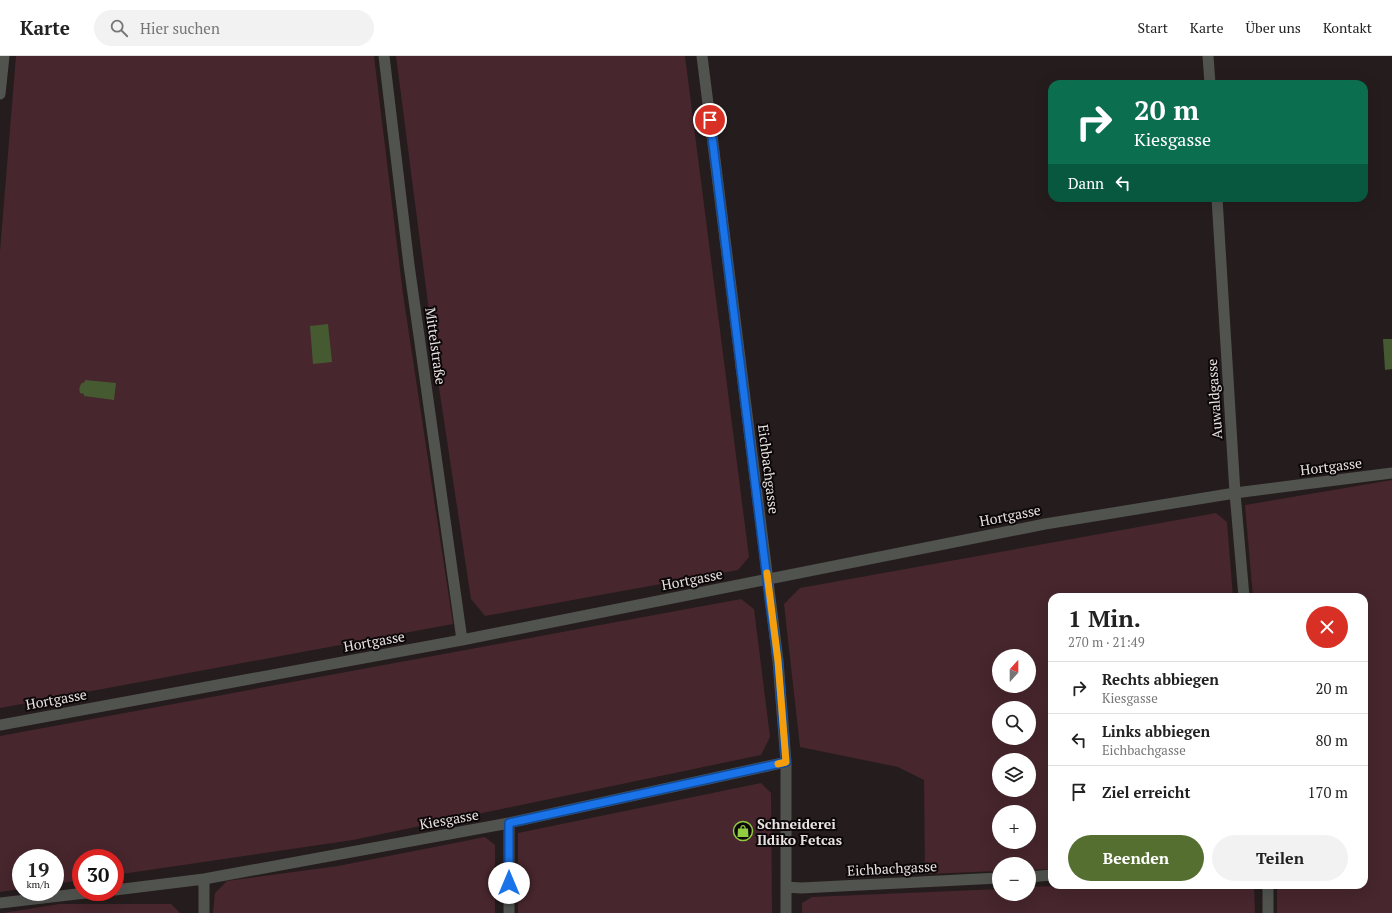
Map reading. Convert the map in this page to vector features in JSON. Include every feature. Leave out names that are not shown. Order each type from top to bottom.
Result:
[{"type":"street","points":[[0,94],[4,56]]},
{"type":"street","name":"Mittelstraße","points":[[384,56],[409,265],[462,640]]},
{"type":"street","name":"Eichbachgasse","points":[[702,56],[778,661],[786,762],[786,913]]},
{"type":"street","points":[[1208,56],[1210,80]]},
{"type":"street","name":"Auwaldgasse","points":[[1217,202],[1235,493],[1244,593]]},
{"type":"street","name":"Hortgasse","points":[[0,725],[462,640],[1045,524],[1235,493],[1392,473]]},
{"type":"street","name":"Kiesgasse","points":[[124,889],[204,879],[509,823],[786,762]]},
{"type":"street","points":[[509,823],[509,913]]},
{"type":"street","points":[[1036,877],[1048,876]]},
{"type":"street","name":"Eichbachgasse","points":[[786,887],[801,888],[992,878]]},
{"type":"street","points":[[204,879],[204,913]]},
{"type":"street","points":[[1268,889],[1268,913]]},
{"type":"street","points":[[0,903],[72,895]]},
{"type":"shaded area","points":[[16,56],[374,56],[403,294],[453,624],[0,708],[0,251]]},
{"type":"shaded area","points":[[396,56],[685,56],[749,557],[738,570],[485,616],[471,599],[438,381]]},
{"type":"shaded area","points":[[328,324],[332,362],[313,364],[310,326]]},
{"type":"shaded area","points":[[1383,339],[1392,339],[1392,369],[1385,370]]},
{"type":"shaded area","points":[[85,380],[116,383],[114,400],[84,396],[84,394],[80,393],[79,389]]},
{"type":"shaded area","points":[[1392,480],[1392,913],[1277,913],[1277,889],[1368,889],[1368,593],[1253,593],[1245,505]]},
{"type":"shaded area","points":[[1216,513],[1227,522],[1233,593],[1048,593],[1048,869],[1036,870],[1036,857],[992,857],[992,871],[925,874],[924,780],[898,767],[800,747],[784,604],[800,588]]},
{"type":"shaded area","points":[[741,599],[754,609],[770,737],[761,755],[353,840],[124,874],[124,849],[72,849],[72,881],[64,883],[64,849],[12,849],[12,890],[0,892],[0,736]]},
{"type":"shaded area","points":[[761,783],[771,793],[772,913],[518,913],[518,833]]},
{"type":"shaded area","points":[[485,837],[495,845],[495,913],[213,913],[215,893],[227,881],[338,866]]},
{"type":"shaded area","points":[[1048,886],[1048,889],[1254,889],[1255,913],[802,913],[802,903],[812,897],[992,889],[992,901],[1036,901],[1036,887]]},
{"type":"shaded area","points":[[59,904],[171,904],[180,913],[3,913]]},
{"type":"slow traffic","points":[[767,573],[778,661],[786,762],[778,764]]},
{"type":"place","name":"Schneiderei Ildiko Fetcas","points":[[743,831]]},
{"type":"route","points":[[509,883],[509,823],[786,762],[778,661],[710,120]]}]
